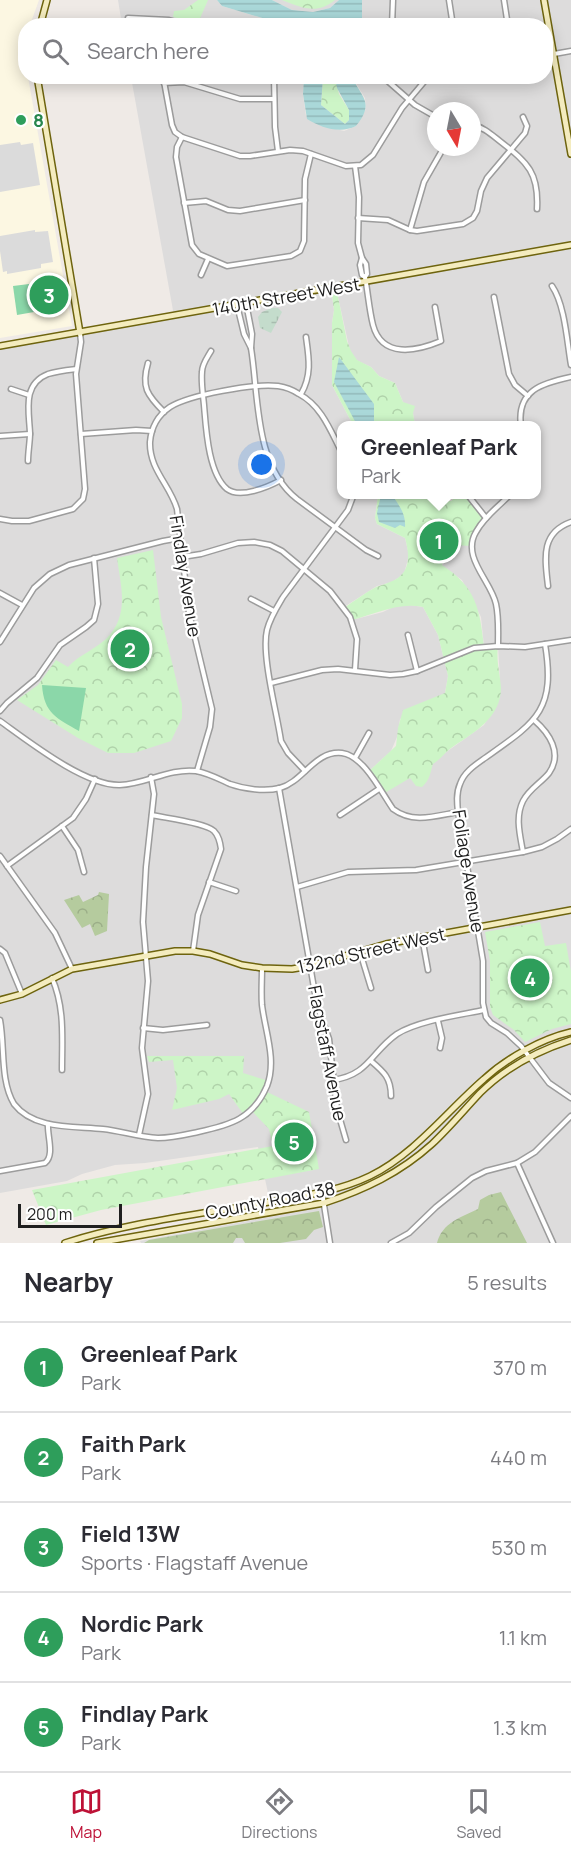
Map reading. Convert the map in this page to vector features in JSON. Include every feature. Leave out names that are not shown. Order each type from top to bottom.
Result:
[{"type":"street","points":[[42,18],[48,0]]},
{"type":"street","points":[[392,18],[393,0]]},
{"type":"street","points":[[449,0],[452,18]]},
{"type":"street","points":[[504,0],[507,18]]},
{"type":"street","points":[[544,0],[547,18]]},
{"type":"street","points":[[553,50],[566,107],[571,154]]},
{"type":"street","points":[[554,55],[571,51]]},
{"type":"street","points":[[0,519],[29,521],[70,510],[79,505],[85,493],[76,369],[81,342],[80,333],[38,84]]},
{"type":"street","points":[[164,84],[172,125],[175,132],[182,137],[240,156],[298,151],[343,165],[355,166],[367,162],[374,155],[398,114],[422,84]]},
{"type":"street","points":[[189,84],[240,99],[274,99]]},
{"type":"street","points":[[274,84],[278,151]]},
{"type":"street","points":[[391,84],[427,113]]},
{"type":"street","points":[[358,218],[388,220],[410,230],[423,231],[463,224],[471,220],[477,211],[481,191],[487,178],[526,130],[527,126],[523,117]]},
{"type":"street","points":[[481,127],[512,150],[532,172],[538,195],[537,209]]},
{"type":"street","points":[[182,137],[176,153],[192,245],[199,254],[223,266],[231,267],[296,254],[300,251],[303,243],[306,170],[311,154]]},
{"type":"street","points":[[410,230],[424,182],[439,156]]},
{"type":"street","points":[[355,166],[359,197],[357,238],[362,258],[366,264],[365,280],[374,327],[378,336],[384,343],[395,349],[408,350],[441,341],[435,307]]},
{"type":"street","points":[[184,203],[206,201],[240,212],[304,201]]},
{"type":"street","name":"140th Street West","points":[[0,346],[571,244]]},
{"type":"street","points":[[201,275],[208,259]]},
{"type":"street","points":[[552,286],[558,294],[571,365]]},
{"type":"street","points":[[494,297],[508,374],[515,385],[528,396]]},
{"type":"street","points":[[246,303],[252,334],[251,348],[264,444],[269,459],[280,480],[293,496],[366,550],[378,556]]},
{"type":"street","points":[[237,305],[244,334],[251,348]]},
{"type":"street","points":[[301,394],[307,383],[309,371],[306,337]]},
{"type":"street","points":[[211,351],[202,367],[203,396],[210,456],[216,471],[225,487],[234,492],[259,490],[280,480]]},
{"type":"street","points":[[148,363],[145,372],[145,389],[149,397],[164,412]]},
{"type":"street","points":[[28,461],[30,434],[28,406],[29,395],[34,384],[54,372],[76,369]]},
{"type":"street","points":[[520,421],[522,406],[536,387],[571,377]]},
{"type":"street","points":[[81,434],[136,430],[152,432],[157,420],[177,403],[229,390],[281,387],[301,394],[310,402],[321,414],[337,444]]},
{"type":"street","points":[[11,389],[29,395]]},
{"type":"street","name":"Findlay Avenue","points":[[152,432],[150,444],[152,462],[175,503],[189,613],[212,709],[210,727],[197,771]]},
{"type":"street","points":[[0,436],[30,434]]},
{"type":"street","points":[[305,771],[288,753],[282,741],[266,649],[267,628],[274,611],[351,505],[353,499]]},
{"type":"street","points":[[470,499],[486,518]]},
{"type":"street","points":[[498,646],[496,602],[490,587],[475,563],[472,551],[475,533],[486,518],[507,499]]},
{"type":"street","points":[[548,585],[544,557],[546,546],[551,536],[571,522]]},
{"type":"street","points":[[0,642],[34,588],[50,574],[69,565],[94,558],[180,538]]},
{"type":"street","points":[[182,557],[201,554],[231,544],[254,542],[270,545],[282,551],[330,591],[352,620],[357,639],[355,670]]},
{"type":"street","points":[[0,711],[37,678],[60,645],[94,620],[98,604],[94,558]]},
{"type":"street","points":[[0,593],[22,605]]},
{"type":"street","points":[[251,599],[274,611]]},
{"type":"street","points":[[408,635],[417,671]]},
{"type":"street","points":[[271,683],[322,670],[355,670],[390,675],[417,671],[474,648],[525,647],[571,640]]},
{"type":"street","name":"Foliage Avenue","points":[[484,1010],[483,961],[458,812],[457,792],[466,774],[520,734],[534,720],[543,705],[548,686],[549,669],[545,644]]},
{"type":"street","points":[[523,852],[518,825],[521,808],[529,792],[549,773],[554,756],[554,746],[550,736],[534,720]]},
{"type":"street","points":[[0,721],[54,759],[107,783],[120,785],[177,771],[197,771],[243,788],[269,790],[293,783],[318,759],[329,754],[342,753],[355,758],[364,766],[393,809],[408,817],[421,818],[458,812]]},
{"type":"street","points":[[355,758],[369,733]]},
{"type":"street","points":[[140,1135],[148,1094],[142,1048],[148,981],[143,922],[154,794],[152,777]]},
{"type":"street","points":[[7,866],[62,826],[81,808],[95,779]]},
{"type":"street","name":"Flagstaff Avenue","points":[[279,788],[317,1005],[329,1039],[337,1109],[346,1140]]},
{"type":"street","points":[[340,815],[380,789]]},
{"type":"street","points":[[152,815],[206,827],[216,833],[220,841],[220,849],[198,915],[193,951]]},
{"type":"street","points":[[62,826],[78,850],[84,872]]},
{"type":"street","points":[[297,887],[348,872],[416,870],[523,852],[542,847],[571,829]]},
{"type":"street","points":[[0,855],[55,933],[72,969]]},
{"type":"street","points":[[209,882],[236,891]]},
{"type":"street","name":"132nd Street West","points":[[0,1000],[22,994],[72,969],[175,951],[210,954],[242,965],[292,969],[360,951],[571,910]]},
{"type":"street","points":[[422,938],[428,970]]},
{"type":"street","points":[[0,949],[5,953],[22,994]]},
{"type":"street","points":[[360,951],[371,988]]},
{"type":"street","points":[[0,1020],[2,1077],[6,1091],[22,1113],[48,1124],[115,1130],[155,1138],[171,1138],[223,1126],[243,1117],[258,1102],[267,1084],[271,1065],[262,1003],[262,968]]},
{"type":"street","points":[[52,978],[59,993],[62,1008],[62,1070]]},
{"type":"street","points":[[333,1080],[354,1075],[399,1033],[438,1020],[484,1010],[491,1023],[507,1033],[525,1051],[549,1083],[571,1098]]},
{"type":"street","points":[[438,1020],[442,1038],[440,1048]]},
{"type":"street","points":[[142,1028],[163,1030],[207,1025]]},
{"type":"street","name":"County Road 38","points":[[65,1243],[126,1227],[322,1192],[371,1176],[417,1143],[486,1077],[525,1051],[555,1036],[571,1032]]},
{"type":"street","points":[[97,1243],[128,1240],[324,1203],[362,1190],[406,1165],[433,1143],[497,1078],[548,1048],[571,1041]]},
{"type":"street","points":[[371,1061],[386,1075],[390,1082],[391,1096]]},
{"type":"street","points":[[391,1243],[409,1233],[436,1207],[472,1178],[486,1171],[517,1163],[535,1152],[571,1116]]},
{"type":"street","points":[[0,1171],[45,1163],[49,1160],[48,1124]]},
{"type":"street","points":[[517,1163],[553,1243]]},
{"type":"street","points":[[322,1192],[330,1243]]},
{"type":"street","points":[[126,1227],[128,1240]]},
{"type":"street","points":[[128,1240],[134,1242]]},
{"type":"shaded area","points":[[0,0],[39,0],[33,18],[18,18],[18,84],[29,84],[72,326],[0,338]]},
{"type":"shaded area","points":[[118,0],[217,0],[222,6],[262,18],[121,18]]},
{"type":"shaded area","points":[[272,0],[339,0],[330,8],[313,12],[292,10]]},
{"type":"shaded area","points":[[362,0],[571,0],[571,1243],[141,1243],[140,1241],[324,1207],[323,1193],[270,1202],[258,1147],[115,1165],[82,1174],[67,1181],[0,1193],[0,346],[174,316],[132,84],[304,84],[306,116],[320,125],[344,131],[356,126],[366,109],[365,98],[356,84],[553,84],[553,18],[361,18]],"holes":[[[336,288],[350,351],[356,360],[371,367],[379,376],[395,383],[403,402],[413,413],[414,421],[541,421],[541,499],[466,499],[452,545],[446,553],[442,566],[462,580],[481,617],[484,647],[498,646],[499,699],[484,725],[410,778],[368,772],[391,751],[397,737],[400,719],[445,693],[448,676],[438,635],[423,607],[395,606],[383,612],[352,620],[344,607],[377,586],[392,582],[404,574],[409,555],[405,538],[377,524],[375,518],[377,499],[337,499],[337,421],[351,421],[332,385],[334,310],[331,289]]]},
{"type":"shaded area","points":[[20,142],[21,145],[33,143],[40,185],[0,192],[0,145]]},
{"type":"shaded area","points":[[35,230],[35,232],[48,231],[53,262],[41,264],[41,268],[7,274],[7,271],[3,272],[0,236]]},
{"type":"green space","points":[[198,0],[208,0],[200,18],[173,17],[174,11],[184,10]]},
{"type":"green space","points":[[282,0],[335,0],[328,5],[309,9]]},
{"type":"green space","points":[[322,84],[337,84],[339,94],[349,110],[349,120],[345,124],[321,105]]},
{"type":"green space","points":[[55,280],[60,308],[43,310],[39,282]]},
{"type":"green space","points":[[29,284],[34,312],[17,315],[13,286]]},
{"type":"green space","points":[[336,287],[351,351],[357,360],[371,367],[379,376],[395,383],[403,402],[415,406],[414,421],[351,421],[332,385],[334,310],[331,288]]},
{"type":"green space","points":[[278,308],[282,312],[271,333],[260,328],[258,317],[262,312]]},
{"type":"green space","points":[[377,499],[451,501],[470,499],[486,518],[475,533],[472,546],[452,545],[442,565],[462,582],[474,600],[481,621],[484,647],[498,646],[501,688],[497,707],[492,715],[478,729],[433,764],[428,779],[422,787],[416,786],[410,778],[383,794],[368,772],[396,746],[403,710],[445,693],[448,676],[438,635],[423,607],[396,607],[352,620],[344,608],[376,587],[397,579],[407,564],[408,551],[405,538],[377,524],[375,518]]},
{"type":"green space","points":[[153,550],[161,617],[182,704],[182,718],[171,741],[134,753],[108,753],[78,738],[17,700],[38,685],[56,660],[68,667],[106,639],[114,630],[121,611],[122,590],[117,558]]},
{"type":"green space","points":[[42,685],[86,688],[79,731],[53,714],[46,703]]},
{"type":"green space","points":[[99,892],[109,894],[107,931],[95,936],[90,924],[82,928],[64,900],[79,895],[83,902],[98,895]]},
{"type":"green space","points":[[540,922],[545,946],[566,943],[571,972],[571,1024],[552,1029],[525,1042],[514,1030],[493,1015],[490,1007],[490,961],[485,932]]},
{"type":"green space","points":[[147,1056],[244,1056],[243,1073],[269,1081],[265,1091],[309,1112],[319,1169],[101,1210],[46,1225],[32,1190],[273,1146],[269,1129],[251,1110],[244,1115],[229,1094],[219,1099],[172,1110],[177,1088],[173,1060],[149,1062]]},
{"type":"green space","points":[[501,1192],[527,1243],[437,1243],[443,1230],[459,1218],[478,1209],[480,1200]]},
{"type":"green space","points":[[319,1211],[323,1227],[314,1230],[306,1239],[280,1243],[245,1243],[242,1238],[236,1238],[233,1243],[144,1243],[149,1240]]},
{"type":"water","points":[[217,0],[272,0],[292,10],[313,12],[330,8],[339,0],[362,0],[362,18],[262,18],[222,6]]},
{"type":"water","points":[[304,84],[322,84],[321,105],[345,124],[349,120],[349,110],[336,84],[356,84],[365,101],[365,112],[356,126],[344,130],[331,129],[307,119]]},
{"type":"water","points":[[339,357],[374,404],[374,421],[355,421],[334,382]]},
{"type":"water","points":[[380,499],[395,499],[403,514],[405,527],[400,525],[395,528],[379,522],[377,513]]},
{"type":"place","name":"8","points":[[21,120]]},
{"type":"place","name":"Field 13W","points":[[49,295]]},
{"type":"place","name":"Greenleaf Park","points":[[439,541]]},
{"type":"place","name":"Faith Park","points":[[130,649]]},
{"type":"place","name":"Nordic Park","points":[[530,978]]},
{"type":"place","name":"Findlay Park","points":[[294,1142]]}]
